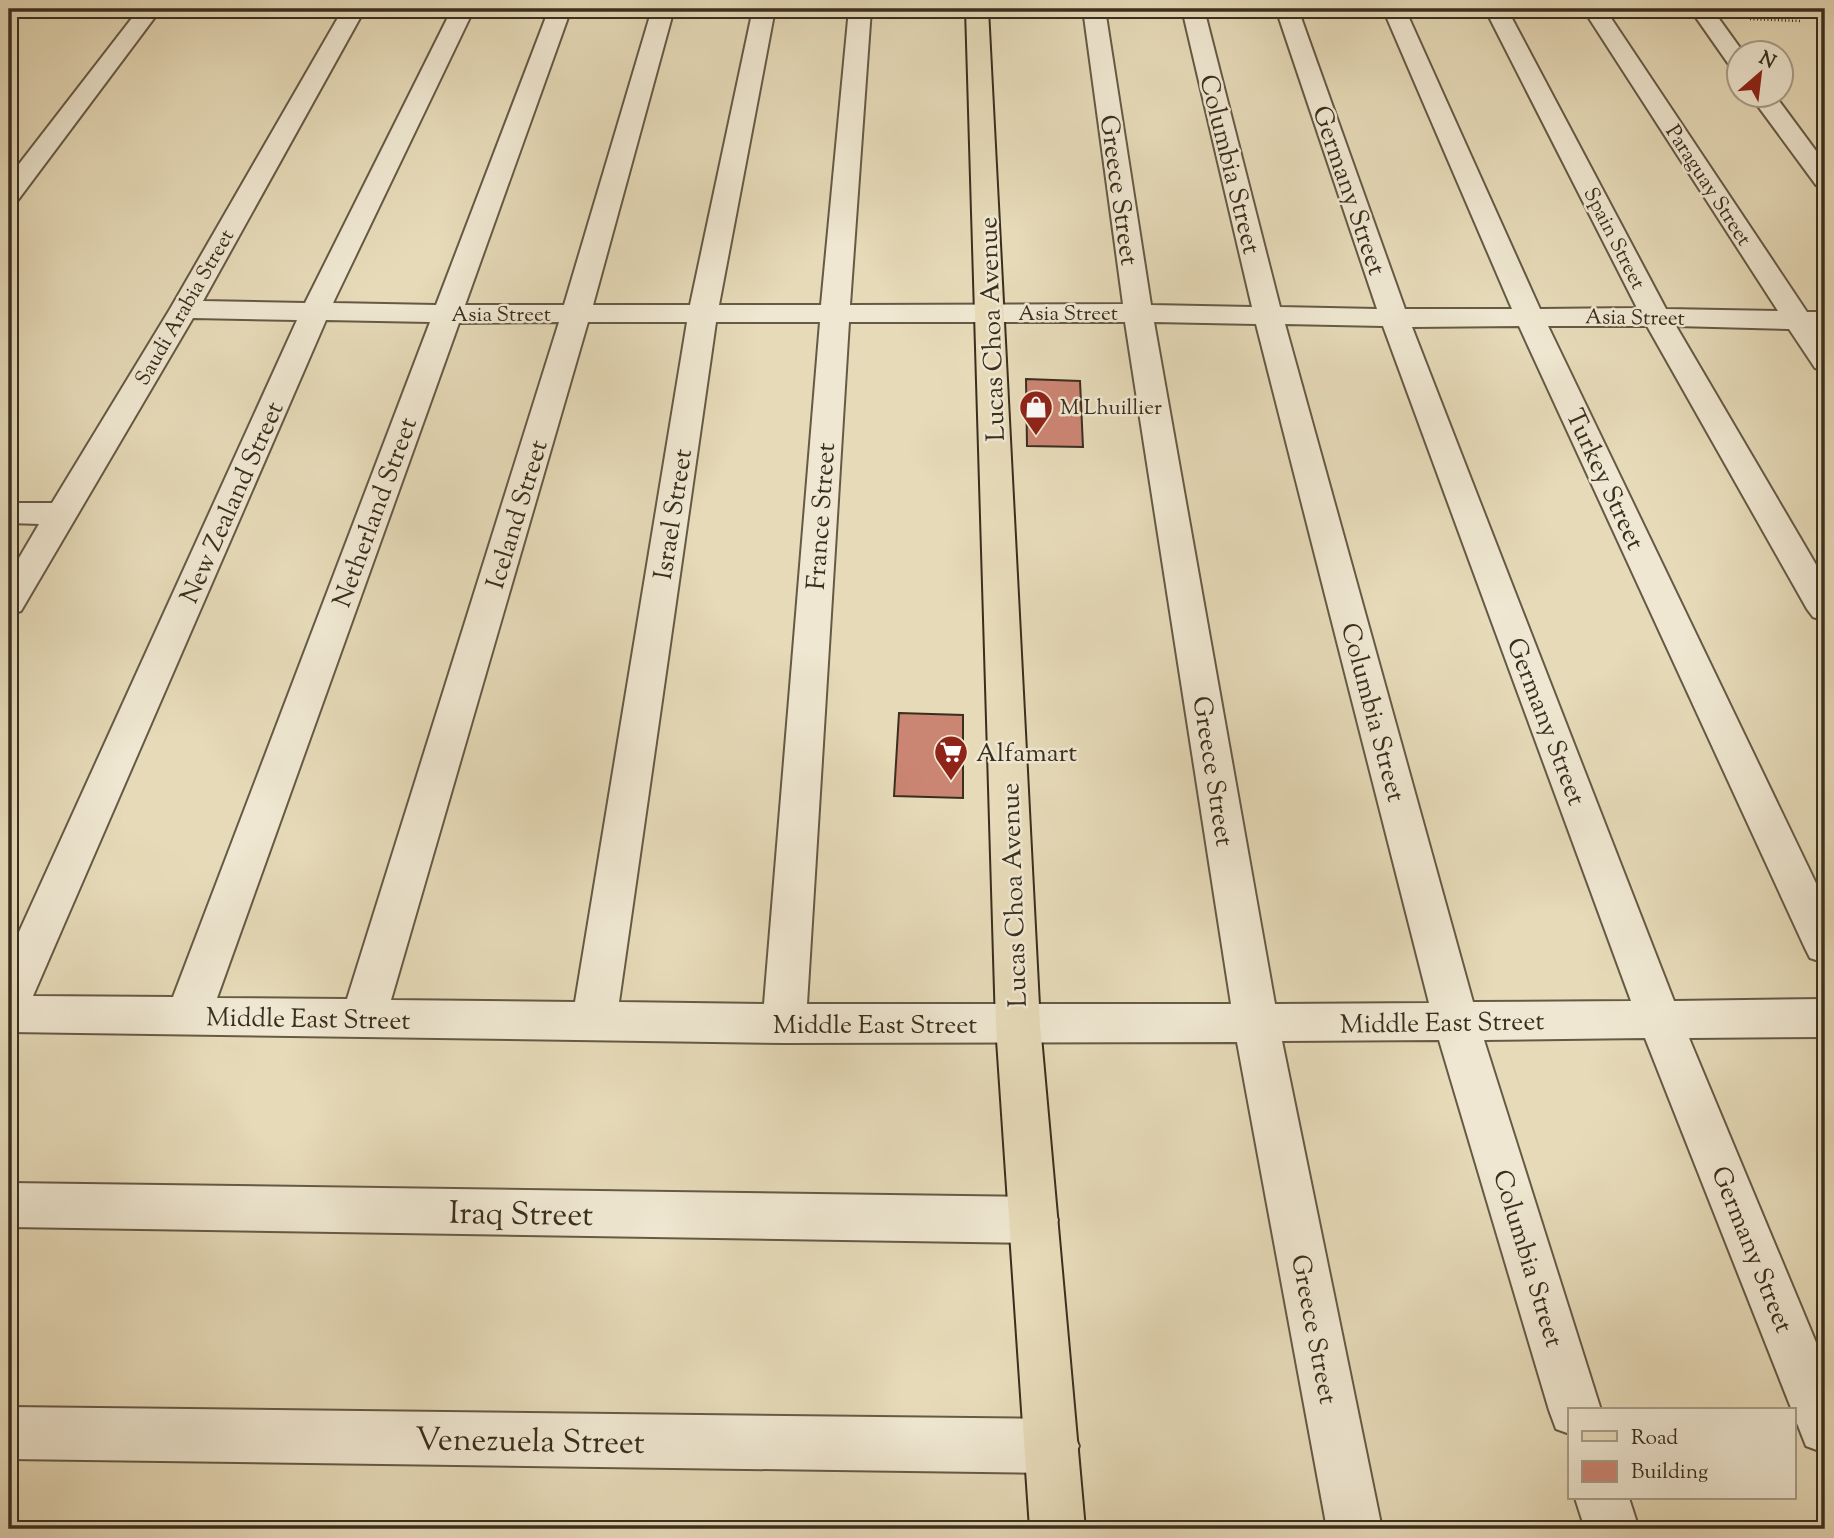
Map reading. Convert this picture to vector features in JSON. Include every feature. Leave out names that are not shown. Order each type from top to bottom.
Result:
[{"type":"main road","name":"Lucas Choa Avenue","points":[[977,9],[1018,1025],[1058,1529]]},
{"type":"street","points":[[9,194],[150,9]]},
{"type":"street","name":"Saudi Arabia Street","points":[[9,603],[184,309],[354,9]]},
{"type":"street","name":"New Zealand Street","points":[[9,1001],[316,310],[463,9]]},
{"type":"street","name":"Netherland Street","points":[[188,1016],[560,9]]},
{"type":"street","name":"Iceland Street","points":[[363,1018],[576,314],[663,9]]},
{"type":"street","name":"Israel Street","points":[[594,1022],[703,313],[764,9]]},
{"type":"street","name":"France Street","points":[[784,1024],[835,313],[860,9]]},
{"type":"street","name":"Greece Street","points":[[1094,9],[1138,313],[1256,1024],[1354,1529]]},
{"type":"street","name":"Columbia Street","points":[[1194,9],[1268,315],[1456,1021],[1574,1408]]},
{"type":"street","name":"Germany Street","points":[[1287,9],[1394,318],[1660,1020],[1825,1427]]},
{"type":"street","name":"Turkey Street","points":[[1394,9],[1529,316],[1825,946]]},
{"type":"street","name":"Spain Street","points":[[1496,9],[1656,317],[1825,609]]},
{"type":"street","name":"Paraguay Street","points":[[1594,9],[1812,322],[1825,362]]},
{"type":"street","points":[[1701,9],[1726,44]]},
{"type":"street","points":[[1772,108],[1825,180]]},
{"type":"street","name":"Asia Street","points":[[184,309],[448,314],[1138,313],[1394,318],[1656,317],[1812,322]]},
{"type":"street","points":[[9,513],[62,514]]},
{"type":"street","name":"Middle East Street","points":[[9,1014],[1018,1025],[1825,1018]]},
{"type":"street","name":"Iraq Street","points":[[9,1205],[1034,1220]]},
{"type":"street","name":"Venezuela Street","points":[[9,1433],[1052,1446]]},
{"type":"street","points":[[1603,1500],[1612,1529]]},
{"type":"building","points":[[1026,379],[1080,381],[1083,447],[1027,446]]},
{"type":"building","points":[[899,713],[963,715],[963,798],[894,796]]},
{"type":"place","name":"M Lhuillier","points":[[1036,437]]},
{"type":"place","name":"Alfamart","points":[[951,782]]}]
